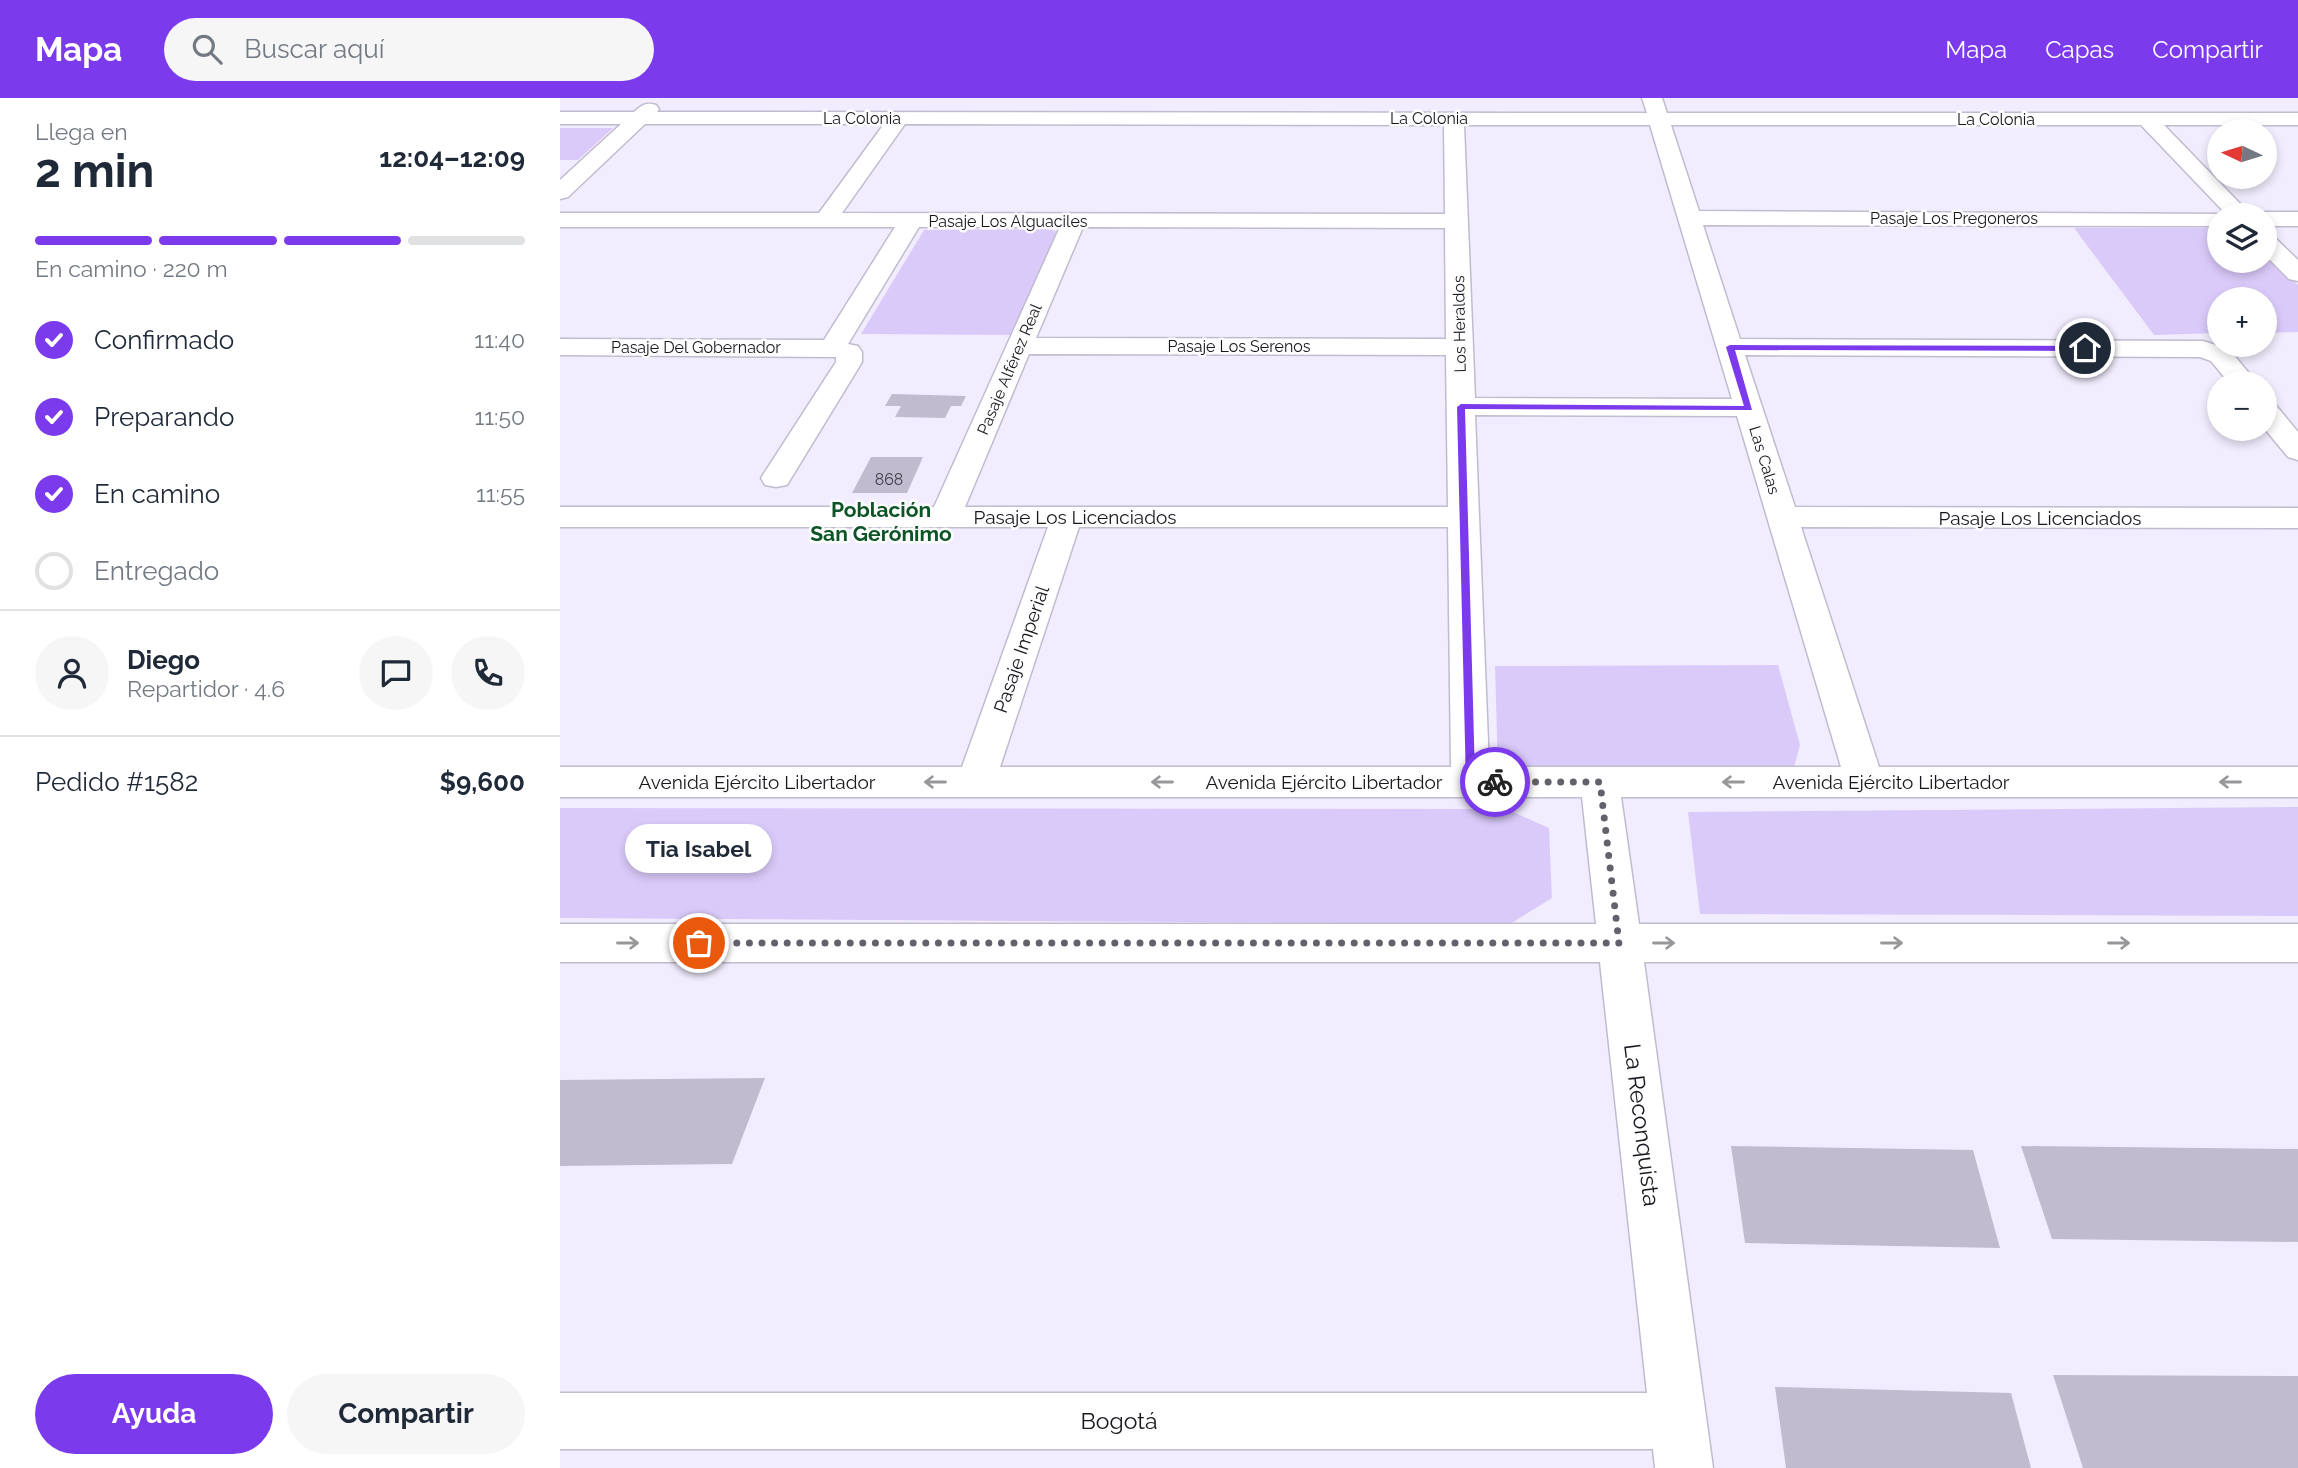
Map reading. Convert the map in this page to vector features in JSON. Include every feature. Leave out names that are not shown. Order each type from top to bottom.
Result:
[{"type":"street","points":[[560,192],[661,98]]},
{"type":"street","points":[[834,118],[851,98]]},
{"type":"street","name":"La Colonia","points":[[560,118],[899,118],[1318,108],[1454,118],[1655,108],[2147,119],[2298,119]]},
{"type":"street","name":"Las Calas","points":[[1655,108],[1866,782]]},
{"type":"street","points":[[826,220],[899,118]]},
{"type":"street","name":"Los Heraldos","points":[[1454,118],[1470,782]]},
{"type":"street","points":[[2147,119],[2228,203]]},
{"type":"street","name":"Pasaje Los Pregoneros","points":[[1689,218],[2207,219]]},
{"type":"street","points":[[2277,219],[2298,219]]},
{"type":"street","name":"Pasaje Los Alguaciles","points":[[560,220],[1456,221]]},
{"type":"street","points":[[776,478],[849,362],[849,352],[832,348],[911,220]]},
{"type":"street","name":"Pasaje Alférez Real","points":[[945,517],[1074,221]]},
{"type":"street","points":[[2277,253],[2298,274]]},
{"type":"street","name":"Pasaje Los Serenos","points":[[1019,346],[1460,346]]},
{"type":"street","name":"Pasaje Del Gobernador","points":[[560,347],[832,348]]},
{"type":"street","points":[[1730,347],[2203,349],[2220,355],[2233,371]]},
{"type":"street","points":[[1461,407],[1749,408]]},
{"type":"street","points":[[2277,425],[2298,450]]},
{"type":"street","name":"Pasaje Los Licenciados","points":[[560,517],[1463,517]]},
{"type":"street","name":"Pasaje Imperial","points":[[976,782],[1067,517]]},
{"type":"street","name":"Pasaje Los Licenciados","points":[[1783,517],[2298,518]]},
{"type":"street","name":"Avenida Ejército Libertador","points":[[560,782],[2298,782]]},
{"type":"street","name":"La Reconquista","points":[[1600,782],[1681,1445]]},
{"type":"street","points":[[560,943],[2298,943]]},
{"type":"street","name":"Bogotá","points":[[560,1421],[1681,1445]]},
{"type":"shaded area","points":[[560,128],[613,128],[578,160],[560,160]]},
{"type":"shaded area","points":[[2074,228],[2207,228],[2207,273],[2277,273],[2277,263],[2298,285],[2298,332],[2277,333],[2277,287],[2207,287],[2207,333],[2154,335]]},
{"type":"shaded area","points":[[1048,229],[1063,233],[1014,335],[861,334],[924,230]]},
{"type":"shaded area","points":[[1778,665],[1800,745],[1794,767],[1498,770],[1495,666]]},
{"type":"shaded area","points":[[2298,807],[2298,916],[1700,914],[1688,812]]},
{"type":"shaded area","points":[[560,808],[1506,809],[1549,828],[1552,898],[1510,924],[560,918]]},
{"type":"building","points":[[892,394],[966,396],[961,406],[951,406],[945,418],[895,417],[901,406],[885,406]]},
{"type":"building","points":[[871,457],[923,457],[907,493],[852,493]]},
{"type":"building","points":[[765,1078],[732,1164],[560,1166],[560,1080]]},
{"type":"building","points":[[1731,1146],[1973,1150],[2000,1248],[1745,1243]]},
{"type":"building","points":[[2021,1146],[2298,1149],[2298,1242],[2052,1239]]},
{"type":"building","points":[[2053,1375],[2298,1376],[2298,1468],[2083,1468]]},
{"type":"building","points":[[1775,1387],[2011,1393],[2031,1468],[1786,1468]]},
{"type":"way so far","points":[[699,943],[1619,943],[1600,782],[1495,782]]},
{"type":"place","name":"Tia Isabel","points":[[699,943]]},
{"type":"district","name":"Población San Gerónimo","points":[[881,522]]},
{"type":"route","points":[[1495,782],[1470,782],[1461,407],[1749,408],[1730,347],[2085,348]]}]
